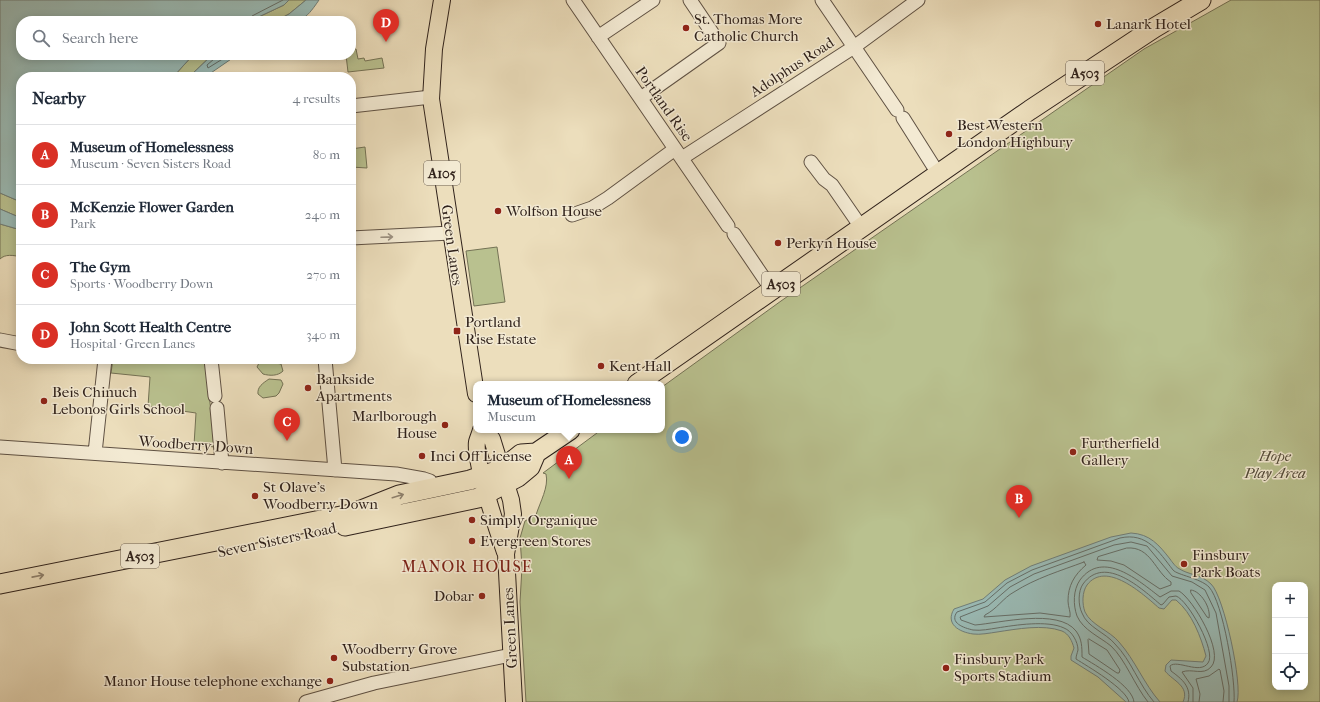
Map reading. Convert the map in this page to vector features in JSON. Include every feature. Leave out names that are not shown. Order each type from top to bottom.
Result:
[{"type":"highway","name":"A503","points":[[641,381],[861,227],[939,175],[1119,50],[1201,0]]},
{"type":"highway","name":"Seven Sisters Road","points":[[0,584],[351,514],[399,496],[432,489],[482,475],[504,476],[530,467],[536,453],[566,433]]},
{"type":"highway","name":"Seven Sisters Road","points":[[0,597],[478,498],[488,494],[504,476]]},
{"type":"main road","name":"Green Lanes","points":[[442,0],[434,49],[431,97],[474,381]]},
{"type":"main road","name":"Green Lanes","points":[[481,433],[477,442],[482,475],[496,527],[506,554]]},
{"type":"main road","name":"Green Lanes","points":[[485,433],[492,439],[504,476],[513,514],[506,554],[514,702]]},
{"type":"street","name":"Portland Rise","points":[[573,0],[772,290]]},
{"type":"street","points":[[598,37],[653,0]]},
{"type":"street","points":[[641,98],[719,43],[690,0]]},
{"type":"street","points":[[822,0],[900,114],[939,175]]},
{"type":"street","name":"Adolphus Road","points":[[679,154],[854,46],[918,0]]},
{"type":"street","points":[[356,105],[431,97]]},
{"type":"street","points":[[572,215],[592,208],[668,156],[679,154]]},
{"type":"street","points":[[811,162],[824,179],[832,185],[861,227]]},
{"type":"street","points":[[356,238],[451,233]]},
{"type":"street","points":[[0,340],[16,343]]},
{"type":"street","points":[[95,454],[104,364]]},
{"type":"street","points":[[212,364],[222,463]]},
{"type":"street","points":[[325,364],[335,470]]},
{"type":"street","name":"Woodberry Down","points":[[0,447],[396,474],[424,479],[430,482],[432,489]]},
{"type":"street","points":[[306,702],[333,699],[381,682],[511,654]]},
{"type":"green space","points":[[289,0],[306,0],[285,16],[261,16],[284,5]]},
{"type":"green space","name":"Hope Play Area","points":[[1231,0],[1320,0],[1320,702],[526,702],[520,602],[522,567],[520,538],[525,521],[536,515],[544,494],[547,479],[546,474],[543,473],[597,433],[665,433],[665,385],[781,301],[1144,49]]},
{"type":"green space","points":[[356,49],[358,59],[364,58],[365,61],[382,58],[384,68],[348,72],[347,60],[356,60]]},
{"type":"green space","points":[[188,60],[207,60],[194,72],[178,72]]},
{"type":"green space","points":[[365,147],[367,168],[356,167],[356,148]]},
{"type":"green space","points":[[0,193],[16,200],[16,216],[0,209]]},
{"type":"green space","points":[[0,224],[16,229],[16,256],[9,255],[0,259]]},
{"type":"green space","points":[[497,247],[505,302],[474,306],[466,251]]},
{"type":"green space","points":[[112,364],[206,364],[215,447],[194,445],[196,413],[148,406],[150,377],[111,373]]},
{"type":"green space","points":[[258,364],[281,364],[283,371],[279,374],[268,375],[263,374],[257,367]]},
{"type":"green space","points":[[269,379],[281,380],[283,384],[276,396],[263,398],[258,394],[258,389]]},
{"type":"water","points":[[0,0],[289,0],[284,5],[261,16],[16,16],[16,60],[188,60],[178,72],[16,72],[16,200],[0,193]]},
{"type":"water","points":[[306,0],[319,0],[310,13],[306,16],[285,16]]},
{"type":"water","points":[[207,60],[230,60],[212,72],[194,72]]},
{"type":"water","points":[[0,209],[16,216],[16,229],[0,224]]},
{"type":"water","points":[[1131,533],[1144,536],[1154,541],[1177,567],[1199,576],[1211,584],[1216,592],[1227,622],[1235,660],[1238,693],[1237,702],[1183,702],[1185,696],[1180,684],[1165,671],[1166,665],[1171,660],[1203,662],[1206,656],[1199,633],[1191,618],[1182,605],[1176,600],[1172,600],[1164,609],[1159,608],[1134,588],[1114,578],[1104,576],[1095,578],[1087,585],[1083,598],[1085,612],[1092,621],[1111,634],[1125,649],[1149,688],[1160,702],[1126,702],[1098,677],[1071,660],[1074,648],[1071,640],[1062,631],[1038,627],[976,634],[958,629],[952,623],[951,619],[954,609],[983,599],[1005,580],[1031,566],[1111,537]]},
{"type":"place","name":"Lanark Hotel","points":[[1098,24]]},
{"type":"place","name":"St. Thomas More Catholic Church","points":[[686,28]]},
{"type":"place","name":"John Scott Health Centre","points":[[386,42]]},
{"type":"place","name":"Best Western London Highbury","points":[[949,134]]},
{"type":"place","name":"Wolfson House","points":[[498,211]]},
{"type":"place","name":"Perkyn House","points":[[778,243]]},
{"type":"place","name":"Portland Rise Estate","points":[[457,331]]},
{"type":"place","name":"Kent Hall","points":[[601,366]]},
{"type":"place","name":"Bankside Apartments","points":[[308,388]]},
{"type":"place","name":"Beis Chinuch Lebonos Girls School","points":[[44,401]]},
{"type":"place","name":"Marlborough House","points":[[445,425]]},
{"type":"place","name":"The Gym","points":[[287,441]]},
{"type":"place","name":"Furtherfield Gallery","points":[[1073,452]]},
{"type":"place","name":"Inci Off License","points":[[422,456]]},
{"type":"place","name":"Museum of Homelessness","points":[[569,479]]},
{"type":"place","name":"St Olave's Woodberry Down","points":[[255,496]]},
{"type":"place","name":"McKenzie Flower Garden","points":[[1019,518]]},
{"type":"place","name":"Simply Organique","points":[[472,520]]},
{"type":"place","name":"Evergreen Stores","points":[[472,541]]},
{"type":"place","name":"Finsbury Park Boats","points":[[1184,564]]},
{"type":"place","name":"Dobar","points":[[482,596]]},
{"type":"place","name":"Woodberry Grove Substation","points":[[334,658]]},
{"type":"place","name":"Finsbury Park Sports Stadium","points":[[946,668]]},
{"type":"place","name":"Manor House telephone exchange","points":[[330,681]]},
{"type":"district","name":"MANOR HOUSE","points":[[467,566]]}]
